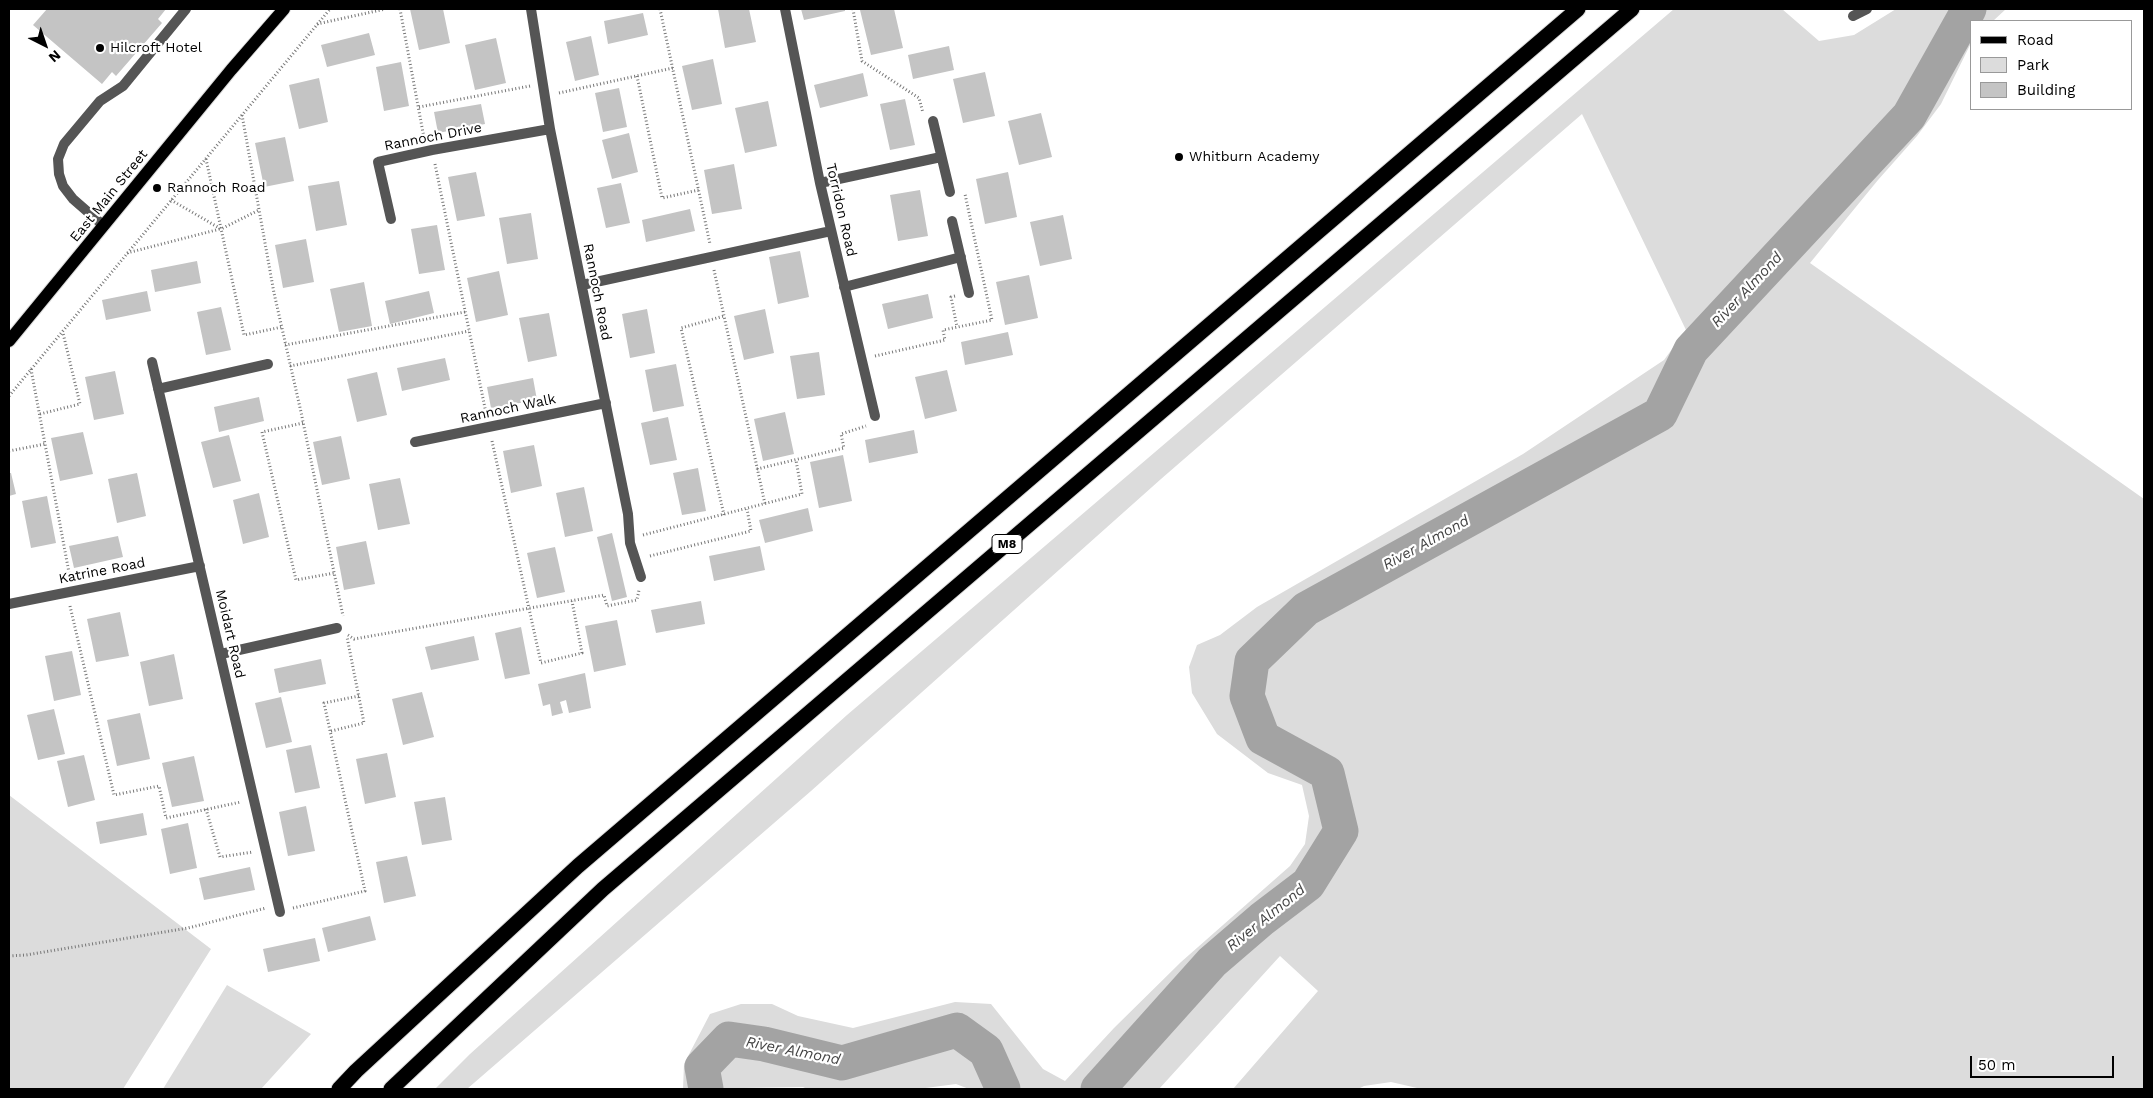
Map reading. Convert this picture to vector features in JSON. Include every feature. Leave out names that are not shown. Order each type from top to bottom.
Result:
[{"type":"highway","name":"M8","points":[[339,1089],[356,1071],[578,866],[1578,9]]},
{"type":"highway","name":"M8","points":[[392,1089],[603,889],[1632,9]]},
{"type":"main road","name":"East Main Street","points":[[231,70],[273,9]]},
{"type":"main road","name":"East Main Street","points":[[9,341],[231,70],[284,9]]},
{"type":"street","points":[[104,226],[73,199],[63,186],[58,159],[64,144],[100,101],[123,86],[186,9]]},
{"type":"street","name":"Rannoch Road","points":[[542,9],[531,10],[550,130],[628,514],[630,538],[641,577]]},
{"type":"street","name":"Torridon Road","points":[[785,9],[820,183],[875,416]]},
{"type":"street","points":[[1853,16],[1867,9]]},
{"type":"street","points":[[933,121],[950,192]]},
{"type":"street","name":"Rannoch Drive","points":[[390,219],[378,162],[432,150],[550,130]]},
{"type":"street","points":[[820,183],[941,157]]},
{"type":"street","points":[[952,221],[969,293]]},
{"type":"street","points":[[582,285],[831,231]]},
{"type":"street","points":[[844,287],[961,257]]},
{"type":"street","name":"Moidart Road","points":[[152,362],[280,908]]},
{"type":"street","points":[[158,389],[268,364]]},
{"type":"street","name":"Rannoch Walk","points":[[415,442],[606,403]]},
{"type":"street","name":"Katrine Road","points":[[9,604],[200,566]]},
{"type":"street","points":[[221,654],[341,627]]},
{"type":"path","points":[[9,396],[330,9]]},
{"type":"path","points":[[318,24],[385,9]]},
{"type":"path","points":[[400,9],[425,140],[432,150],[489,427],[541,663],[582,653],[572,601]]},
{"type":"path","points":[[660,9],[699,190],[711,257],[765,504]]},
{"type":"path","points":[[853,9],[862,61],[919,98],[926,123],[933,121]]},
{"type":"path","points":[[545,96],[673,68]]},
{"type":"path","points":[[637,76],[662,198],[699,190]]},
{"type":"path","points":[[419,108],[543,83]]},
{"type":"path","points":[[242,115],[282,328],[334,573],[341,627],[347,634],[354,639],[604,595],[606,606],[637,600],[641,577]]},
{"type":"path","points":[[206,159],[244,335],[282,328]]},
{"type":"path","points":[[861,360],[945,340],[943,330],[992,320],[965,194]]},
{"type":"path","points":[[171,200],[221,228]]},
{"type":"path","points":[[127,253],[221,228],[259,210]]},
{"type":"path","points":[[286,345],[465,312]]},
{"type":"path","points":[[724,316],[681,328],[724,514]]},
{"type":"path","points":[[290,366],[470,331]]},
{"type":"path","points":[[40,414],[80,404],[62,332]]},
{"type":"path","points":[[31,369],[72,591],[70,604],[114,795],[159,786],[166,818],[254,800]]},
{"type":"path","points":[[757,469],[844,448],[841,434],[865,428],[875,416]]},
{"type":"path","points":[[303,423],[262,432],[296,580],[334,573]]},
{"type":"path","points":[[9,451],[45,444]]},
{"type":"path","points":[[630,538],[802,494],[796,460]]},
{"type":"path","points":[[636,560],[751,531],[747,509]]},
{"type":"path","points":[[331,730],[364,723],[347,634]]},
{"type":"path","points":[[9,956],[26,955],[188,928],[365,891],[324,703],[359,696]]},
{"type":"path","points":[[206,809],[220,857],[266,850]]},
{"type":"green space","points":[[1674,9],[1782,9],[1819,41],[1854,35],[1896,9],[2006,9],[1994,20],[1970,20],[1970,45],[1941,104],[1917,136],[1810,263],[2144,499],[2144,1089],[1509,1089],[1417,1088],[1391,1082],[1364,1086],[1358,1089],[1233,1089],[1318,991],[1280,956],[1159,1089],[969,1089],[956,1084],[918,1089],[807,1089],[803,1087],[683,1089],[684,1064],[710,1014],[741,1004],[772,1004],[798,1016],[853,1028],[955,1002],[991,1004],[1043,1069],[1065,1081],[1114,1028],[1181,962],[1290,866],[1305,844],[1309,816],[1302,785],[1268,773],[1217,734],[1192,693],[1189,667],[1197,645],[1220,635],[1257,607],[1523,454],[1664,360],[1686,330],[1582,114],[1161,479],[811,791],[467,1089],[435,1089],[470,1054],[847,715]]},
{"type":"green space","points":[[9,795],[211,949],[123,1089],[9,1089]]},
{"type":"green space","points":[[227,985],[311,1034],[261,1089],[163,1089]]},
{"type":"building","name":"Hilcroft Hotel","points":[[47,9],[166,9],[158,19],[162,23],[116,76],[112,72],[102,84],[33,25]]},
{"type":"building","points":[[410,9],[443,9],[450,43],[419,50]]},
{"type":"building","points":[[718,9],[749,9],[756,42],[725,48]]},
{"type":"building","points":[[801,9],[845,9],[845,11],[804,20]]},
{"type":"building","points":[[894,9],[903,48],[871,55],[860,10]]},
{"type":"building","points":[[643,13],[648,35],[608,44],[604,21]]},
{"type":"building","points":[[369,33],[375,55],[327,67],[321,45]]},
{"type":"building","points":[[591,36],[599,75],[575,81],[566,42]]},
{"type":"building","points":[[496,38],[506,83],[475,90],[465,45]]},
{"type":"building","points":[[949,46],[954,70],[913,79],[908,55]]},
{"type":"building","points":[[713,59],[722,104],[692,110],[682,66]]},
{"type":"building","points":[[401,62],[409,106],[384,111],[376,67]]},
{"type":"building","points":[[985,72],[995,116],[963,123],[953,79]]},
{"type":"building","points":[[863,73],[868,96],[820,108],[814,85]]},
{"type":"building","points":[[319,78],[328,122],[299,129],[289,85]]},
{"type":"building","points":[[619,88],[627,127],[603,132],[595,93]]},
{"type":"building","points":[[905,99],[915,145],[890,150],[880,104]]},
{"type":"building","points":[[768,101],[777,146],[745,153],[735,108]]},
{"type":"building","points":[[481,104],[485,124],[438,133],[434,112]]},
{"type":"building","points":[[1041,113],[1052,157],[1019,165],[1008,121]]},
{"type":"building","points":[[629,133],[638,172],[612,179],[602,140]]},
{"type":"building","points":[[285,137],[294,181],[264,187],[255,143]]},
{"type":"building","points":[[734,164],[742,209],[712,214],[704,170]]},
{"type":"building","points":[[476,172],[485,216],[457,221],[448,177]]},
{"type":"building","points":[[1008,172],[1017,217],[985,224],[976,179]]},
{"type":"building","points":[[339,181],[347,225],[316,231],[308,186]]},
{"type":"building","points":[[621,183],[630,223],[606,228],[597,188]]},
{"type":"building","points":[[920,190],[928,236],[898,241],[890,195]]},
{"type":"building","points":[[690,209],[695,231],[646,242],[642,220]]},
{"type":"building","points":[[531,213],[538,259],[507,264],[499,218]]},
{"type":"building","points":[[1063,215],[1072,259],[1040,266],[1030,222]]},
{"type":"building","points":[[437,225],[445,270],[419,274],[411,229]]},
{"type":"building","points":[[306,239],[314,282],[283,288],[275,245]]},
{"type":"building","points":[[800,251],[809,297],[778,304],[769,257]]},
{"type":"building","points":[[197,261],[201,283],[155,292],[151,270]]},
{"type":"building","points":[[499,271],[508,315],[476,322],[467,278]]},
{"type":"building","points":[[1029,275],[1038,318],[1005,325],[996,282]]},
{"type":"building","points":[[364,282],[372,326],[339,332],[330,289]]},
{"type":"building","points":[[147,291],[151,311],[106,320],[102,300]]},
{"type":"building","points":[[429,291],[434,313],[390,324],[385,301]]},
{"type":"building","points":[[928,294],[933,318],[888,329],[882,304]]},
{"type":"building","points":[[221,307],[231,350],[206,355],[197,312]]},
{"type":"building","points":[[647,309],[655,353],[630,358],[622,314]]},
{"type":"building","points":[[765,309],[774,353],[744,360],[734,316]]},
{"type":"building","points":[[549,313],[557,356],[528,362],[519,318]]},
{"type":"building","points":[[1008,332],[1013,355],[965,365],[961,342]]},
{"type":"building","points":[[819,352],[825,395],[797,399],[790,356]]},
{"type":"building","points":[[445,358],[450,380],[402,391],[397,368]]},
{"type":"building","points":[[676,364],[684,406],[653,412],[645,370]]},
{"type":"building","points":[[947,370],[957,411],[925,419],[915,377]]},
{"type":"building","points":[[115,371],[124,414],[94,420],[85,377]]},
{"type":"building","points":[[377,372],[387,415],[357,422],[347,379]]},
{"type":"building","points":[[533,378],[537,400],[491,408],[487,387]]},
{"type":"building","points":[[259,397],[264,421],[219,432],[214,407]]},
{"type":"building","points":[[785,412],[794,454],[763,461],[754,419]]},
{"type":"building","points":[[668,417],[677,460],[650,465],[641,423]]},
{"type":"building","points":[[914,430],[918,453],[869,463],[865,440]]},
{"type":"building","points":[[83,432],[93,474],[60,481],[51,438]]},
{"type":"building","points":[[229,435],[241,481],[213,488],[201,442]]},
{"type":"building","points":[[341,436],[350,479],[322,485],[313,442]]},
{"type":"building","points":[[534,445],[542,486],[511,493],[503,451]]},
{"type":"building","points":[[843,455],[852,501],[819,508],[810,462]]},
{"type":"building","points":[[698,468],[706,511],[682,515],[673,473]]},
{"type":"building","points":[[9,473],[11,473],[16,494],[9,496]]},
{"type":"building","points":[[137,473],[146,516],[117,523],[108,479]]},
{"type":"building","points":[[400,478],[410,524],[378,530],[369,484]]},
{"type":"building","points":[[584,487],[593,531],[565,537],[556,493]]},
{"type":"building","points":[[259,493],[269,537],[243,544],[233,500]]},
{"type":"building","points":[[47,496],[56,543],[31,548],[22,501]]},
{"type":"building","points":[[808,508],[813,531],[765,543],[759,520]]},
{"type":"building","points":[[612,533],[627,597],[612,601],[597,537]]},
{"type":"building","points":[[118,536],[123,557],[74,568],[69,546]]},
{"type":"building","points":[[366,541],[375,584],[344,590],[336,547]]},
{"type":"building","points":[[760,546],[765,570],[714,581],[709,556]]},
{"type":"building","points":[[555,547],[565,592],[537,598],[527,553]]},
{"type":"building","points":[[701,601],[705,624],[656,633],[651,610]]},
{"type":"building","points":[[120,612],[129,656],[96,662],[87,619]]},
{"type":"building","points":[[617,620],[626,665],[594,672],[585,626]]},
{"type":"building","points":[[521,627],[530,674],[505,679],[495,633]]},
{"type":"building","points":[[474,636],[479,660],[431,670],[425,647]]},
{"type":"building","points":[[72,651],[81,695],[54,701],[45,656]]},
{"type":"building","points":[[174,654],[183,699],[149,706],[140,662]]},
{"type":"building","points":[[321,659],[326,684],[279,693],[274,669]]},
{"type":"building","points":[[585,673],[591,708],[569,713],[566,700],[560,702],[563,713],[552,716],[550,704],[543,706],[538,684]]},
{"type":"building","points":[[422,692],[434,737],[403,745],[392,699]]},
{"type":"building","points":[[281,697],[292,742],[266,748],[255,703]]},
{"type":"building","points":[[54,709],[65,754],[38,760],[27,715]]},
{"type":"building","points":[[140,713],[150,759],[117,766],[107,720]]},
{"type":"building","points":[[311,745],[320,788],[295,793],[286,750]]},
{"type":"building","points":[[387,753],[396,797],[365,804],[356,759]]},
{"type":"building","points":[[84,755],[95,800],[68,807],[57,761]]},
{"type":"building","points":[[194,756],[204,801],[172,807],[162,763]]},
{"type":"building","points":[[445,797],[452,840],[422,845],[414,802]]},
{"type":"building","points":[[306,806],[315,851],[288,856],[279,812]]},
{"type":"building","points":[[143,813],[147,835],[100,844],[96,822]]},
{"type":"building","points":[[188,823],[197,868],[170,874],[161,829]]},
{"type":"building","points":[[407,856],[416,896],[384,903],[376,862]]},
{"type":"building","points":[[250,867],[255,890],[204,900],[199,878]]},
{"type":"building","points":[[370,916],[376,940],[328,952],[322,928]]},
{"type":"building","points":[[315,938],[320,961],[268,972],[263,949]]},
{"type":"waterway","name":"River Almond","points":[[1098,1089],[1212,962],[1262,919],[1308,884],[1341,831],[1327,773],[1263,738],[1247,696],[1252,661],[1306,609],[1660,414],[1691,350],[1909,116],[1969,9]]},
{"type":"waterway","name":"River Almond","points":[[706,1089],[702,1067],[729,1039],[764,1044],[842,1063],[957,1030],[986,1051],[1003,1089]]},
{"type":"place","name":"Hilcroft Hotel","points":[[100,48]]},
{"type":"place","name":"Whitburn Academy","points":[[1179,157]]},
{"type":"place","name":"Rannoch Road","points":[[157,188]]}]
